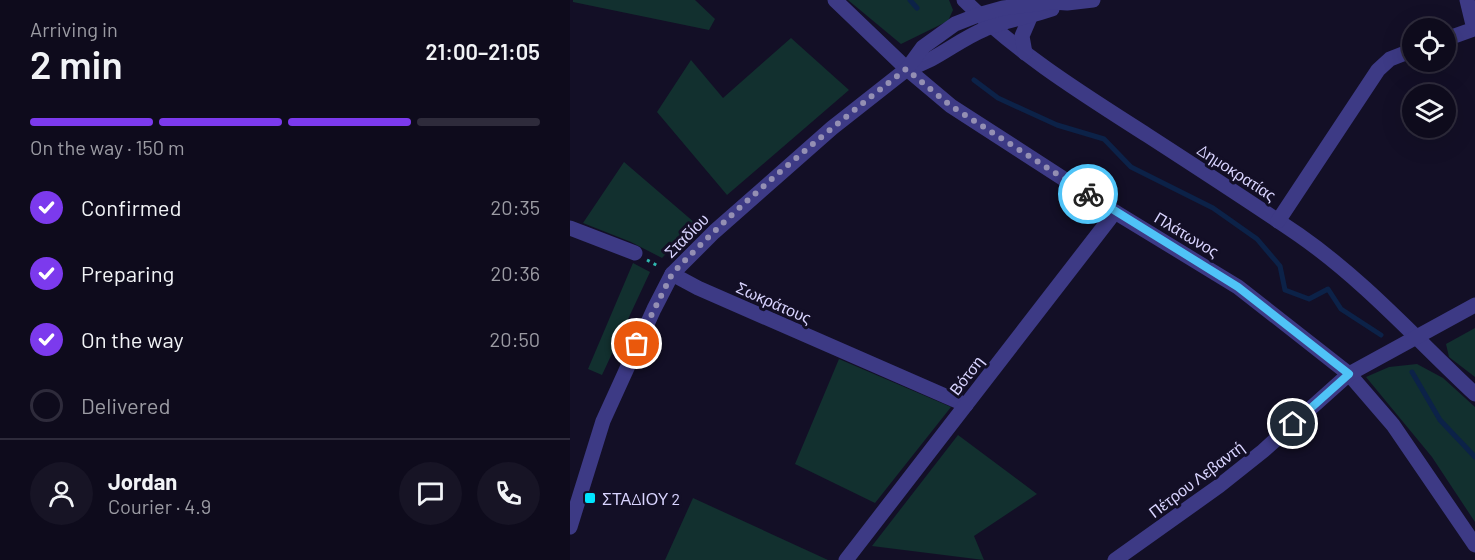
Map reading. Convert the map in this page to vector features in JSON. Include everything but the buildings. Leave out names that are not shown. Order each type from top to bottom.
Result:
[{"type":"street","name":"Πλάτωνος","points":[[836,0],[906,69],[951,106],[1115,212],[1238,287],[1349,374],[1393,425],[1475,545]]},
{"type":"street","name":"Δημοκρατίας","points":[[964,0],[991,26],[1067,84],[1278,221],[1351,275],[1475,394]]},
{"type":"street","name":"Σταδίου","points":[[570,527],[603,421],[637,344],[672,274],[714,232],[824,135],[906,69],[928,42],[955,24],[978,15],[1020,5],[1093,0]]},
{"type":"street","points":[[1456,35],[1474,29],[1467,0]]},
{"type":"street","name":"Σταδίου","points":[[906,69],[933,60],[991,26],[1067,3]]},
{"type":"street","points":[[1025,53],[1022,38],[1031,15]]},
{"type":"street","points":[[1278,221],[1378,70],[1390,59],[1402,54]]},
{"type":"street","name":"Βότση","points":[[846,560],[1115,212]]},
{"type":"street","points":[[570,228],[635,253]]},
{"type":"street","name":"Σωκράτους","points":[[672,274],[698,288],[966,405]]},
{"type":"street","name":"Πέτρου Λεβαντή","points":[[1115,560],[1219,486],[1263,451],[1349,374],[1475,305]]},
{"type":"path","points":[[635,253],[672,274]]},
{"type":"green space","points":[[573,0],[695,0],[715,19],[709,30],[573,2]]},
{"type":"green space","points":[[848,0],[949,0],[953,10],[948,21],[901,44]]},
{"type":"green space","points":[[791,38],[849,90],[727,195],[657,112],[691,60],[723,98]]},
{"type":"green space","points":[[624,162],[695,223],[662,258],[631,242],[583,223]]},
{"type":"green space","points":[[633,263],[650,272],[602,375],[588,369]]},
{"type":"green space","points":[[1475,328],[1475,377],[1449,357],[1446,344]]},
{"type":"green space","points":[[839,359],[951,407],[875,503],[795,464]]},
{"type":"green space","points":[[1417,364],[1443,378],[1475,407],[1475,522],[1432,457],[1366,377],[1389,367]]},
{"type":"green space","points":[[958,435],[1037,494],[974,536],[984,560],[872,546]]},
{"type":"green space","points":[[693,498],[828,560],[665,560]]},
{"type":"waterway","points":[[910,0],[917,8]]},
{"type":"waterway","points":[[974,80],[998,98],[1057,125],[1104,139],[1131,167],[1213,208],[1257,239],[1280,266],[1285,290],[1309,299],[1328,289],[1341,309],[1381,335]]},
{"type":"waterway","points":[[1412,372],[1440,420],[1475,457]]},
{"type":"way so far","points":[[637,344],[672,274],[714,232],[832,128],[906,69],[951,106],[1088,194]]},
{"type":"place","name":"ΣΤΑΔΙΟΥ 2","points":[[590,498]]},
{"type":"route","points":[[1088,194],[1238,287],[1349,374],[1293,424]]}]
